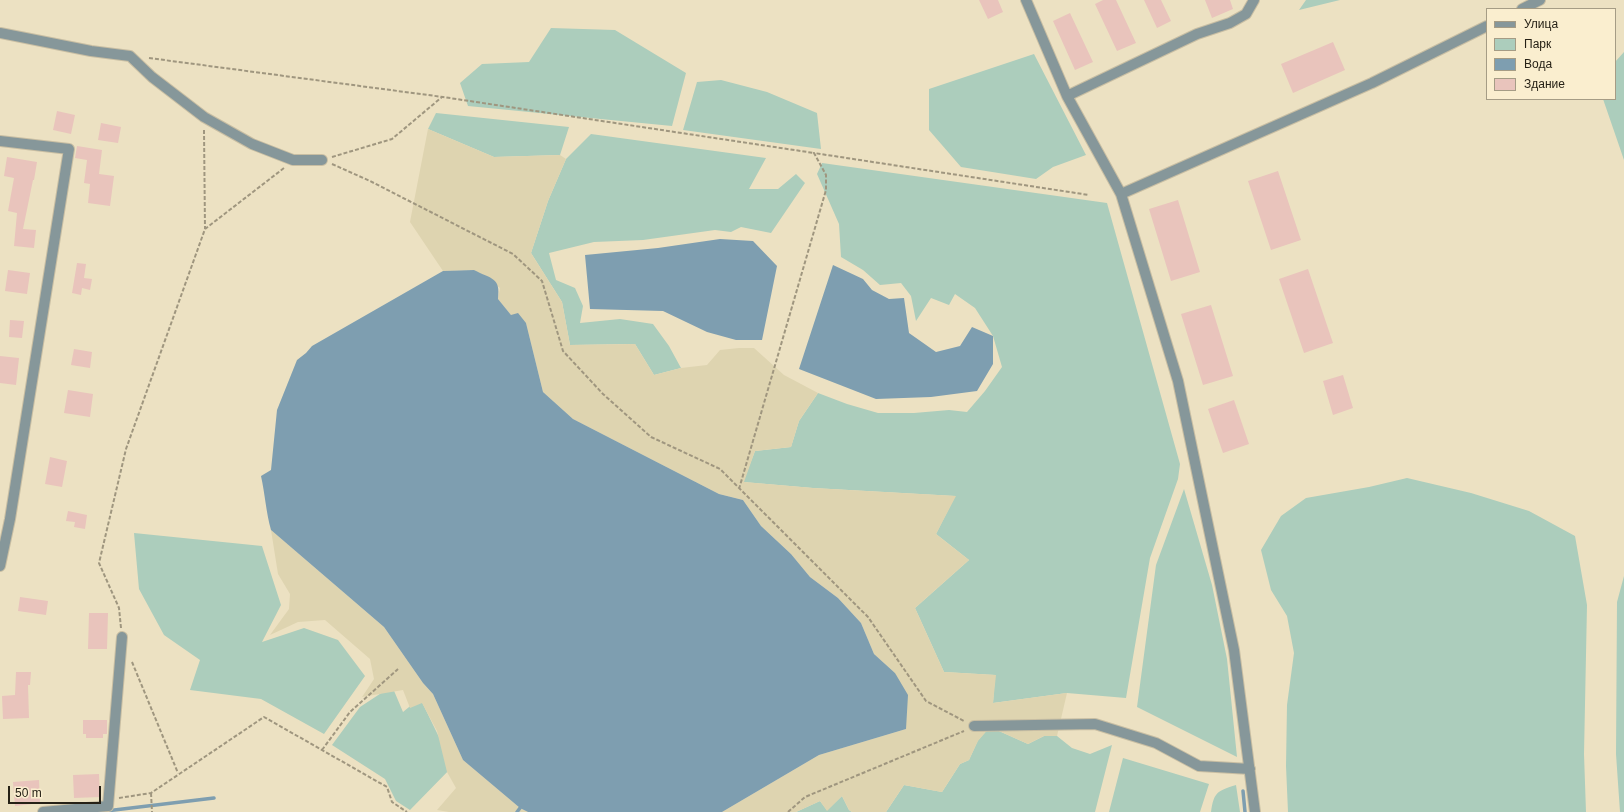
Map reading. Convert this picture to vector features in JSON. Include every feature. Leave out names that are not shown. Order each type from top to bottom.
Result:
[{"type":"street","points":[[1026,0],[1067,96],[1121,194],[1178,381],[1234,650],[1255,812]]},
{"type":"street","points":[[1067,96],[1197,34],[1230,23],[1246,14],[1254,0]]},
{"type":"street","points":[[1524,8],[1540,0]]},
{"type":"street","points":[[1121,194],[1372,83],[1486,26]]},
{"type":"street","points":[[0,33],[91,51],[130,56],[152,77],[204,117],[252,144],[293,160],[322,160]]},
{"type":"street","points":[[0,141],[69,149],[10,519],[0,566]]},
{"type":"street","points":[[43,812],[108,806],[122,636]]},
{"type":"street","points":[[974,726],[1095,724],[1156,743],[1199,766],[1250,769]]},
{"type":"path","points":[[130,56],[442,97],[1089,195]]},
{"type":"path","points":[[322,160],[392,139],[442,97]]},
{"type":"path","points":[[122,636],[119,608],[99,563],[126,449],[205,229],[204,117]]},
{"type":"path","points":[[739,489],[826,190],[826,175],[814,153]]},
{"type":"path","points":[[205,229],[293,160]]},
{"type":"path","points":[[322,160],[370,180],[513,254],[542,282],[563,351],[603,394],[651,437],[720,469],[868,617],[926,701],[974,726]]},
{"type":"path","points":[[130,658],[178,774]]},
{"type":"path","points":[[322,750],[350,712],[398,669]]},
{"type":"path","points":[[108,800],[151,793],[264,717],[387,787],[392,802],[407,812]]},
{"type":"path","points":[[788,812],[805,797],[974,726]]},
{"type":"path","points":[[151,793],[152,812]]},
{"type":"green space","points":[[1306,0],[1340,0],[1299,10]]},
{"type":"green space","points":[[551,28],[615,30],[686,73],[672,126],[468,106],[460,83],[482,64],[529,62]]},
{"type":"green space","points":[[1624,52],[1624,160],[1603,100],[1616,100],[1616,61]]},
{"type":"green space","points":[[1034,54],[1086,155],[1053,167],[1036,179],[961,167],[929,130],[929,89]]},
{"type":"green space","points":[[721,80],[767,92],[817,113],[821,149],[683,130],[697,82]]},
{"type":"green space","points":[[436,113],[569,127],[560,155],[494,157],[428,129]]},
{"type":"green space","points":[[591,134],[766,158],[749,189],[778,189],[796,174],[805,183],[771,233],[741,227],[731,232],[715,230],[643,240],[594,242],[549,253],[556,280],[575,288],[583,306],[580,323],[620,319],[653,324],[669,346],[681,368],[654,375],[635,344],[570,345],[562,302],[531,253],[548,201],[566,159]]},
{"type":"green space","points":[[822,163],[1107,203],[1180,464],[1178,479],[1150,558],[1126,698],[1067,693],[993,703],[995,675],[944,672],[915,608],[969,560],[936,534],[955,496],[813,488],[743,482],[755,451],[791,447],[799,421],[818,393],[847,404],[878,413],[914,413],[949,410],[967,412],[985,391],[1002,367],[993,336],[975,308],[955,294],[949,305],[931,298],[916,321],[911,296],[901,283],[880,285],[863,270],[841,257],[839,224],[817,174]]},
{"type":"green space","points":[[1407,478],[1471,493],[1529,511],[1575,536],[1587,605],[1584,754],[1586,812],[1288,812],[1286,766],[1287,705],[1294,653],[1287,616],[1271,590],[1261,550],[1281,516],[1306,498],[1369,487]]},
{"type":"green space","points":[[1184,489],[1212,585],[1227,659],[1237,757],[1137,707],[1156,565]]},
{"type":"green space","points":[[134,533],[262,546],[281,605],[262,642],[304,628],[338,640],[365,676],[324,734],[261,699],[190,690],[200,660],[164,635],[139,589]]},
{"type":"green space","points":[[1624,576],[1624,812],[1620,812],[1616,754],[1617,602]]},
{"type":"green space","points":[[392,686],[403,712],[420,698],[453,766],[410,810],[396,801],[385,779],[332,745],[360,707]]},
{"type":"green space","points":[[990,727],[1028,744],[1044,736],[1057,736],[1072,748],[1090,754],[1112,745],[1095,812],[886,812],[904,785],[942,792],[960,764],[969,760],[978,740]]},
{"type":"green space","points":[[1123,758],[1209,784],[1200,812],[1109,812]]},
{"type":"green space","points":[[1236,785],[1240,812],[1211,812],[1215,796],[1224,789]]},
{"type":"green space","points":[[842,796],[849,810],[852,812],[796,812],[820,801],[827,810]]},
{"type":"sand","points":[[428,129],[494,157],[560,155],[566,159],[548,201],[531,253],[562,302],[570,345],[635,344],[654,375],[681,368],[707,365],[720,350],[754,348],[784,375],[818,393],[799,421],[791,447],[755,451],[744,482],[813,488],[956,496],[936,534],[969,560],[915,608],[944,672],[996,675],[993,703],[1067,693],[1057,736],[1044,736],[1028,744],[990,727],[978,741],[969,760],[960,764],[942,792],[904,785],[886,812],[852,812],[849,810],[842,796],[827,811],[820,801],[796,812],[722,812],[819,755],[906,729],[895,673],[874,654],[861,623],[838,598],[810,577],[791,554],[761,526],[743,500],[719,494],[573,419],[543,392],[526,323],[511,315],[498,299],[500,288],[474,270],[443,271],[410,222]]},
{"type":"sand","points":[[271,530],[384,627],[423,683],[433,694],[463,760],[520,808],[528,812],[449,812],[437,810],[456,788],[447,772],[437,731],[422,703],[410,708],[403,690],[362,697],[374,679],[370,659],[325,620],[298,622],[270,635],[289,609],[290,594],[278,574]]},
{"type":"water","points":[[720,239],[753,241],[777,266],[762,340],[736,340],[707,332],[663,311],[590,309],[585,255],[658,248]]},
{"type":"water","points":[[833,265],[863,279],[872,290],[889,299],[904,298],[909,333],[936,352],[960,346],[972,327],[993,336],[993,364],[977,391],[931,397],[876,399],[799,369]]},
{"type":"water","points":[[474,270],[494,280],[498,286],[498,299],[511,315],[518,313],[526,323],[543,392],[573,419],[719,494],[743,500],[761,526],[791,554],[810,577],[838,598],[861,623],[874,654],[895,673],[908,695],[906,729],[819,755],[722,812],[528,812],[520,808],[463,760],[433,694],[423,683],[384,627],[271,530],[261,476],[271,470],[277,410],[297,360],[312,346],[443,271]]},
{"type":"building","points":[[979,0],[998,0],[1003,12],[988,19]]},
{"type":"building","points":[[1103,0],[1116,0],[1136,43],[1117,51],[1095,4]]},
{"type":"building","points":[[1144,0],[1161,0],[1171,21],[1157,28]]},
{"type":"building","points":[[1205,0],[1230,0],[1233,9],[1212,18]]},
{"type":"building","points":[[1070,13],[1093,62],[1075,70],[1053,21]]},
{"type":"building","points":[[1333,42],[1345,70],[1293,93],[1281,64]]},
{"type":"building","points":[[57,111],[75,115],[71,134],[53,130]]},
{"type":"building","points":[[101,123],[121,127],[118,143],[98,140]]},
{"type":"building","points":[[77,146],[102,150],[99,174],[114,176],[110,206],[88,203],[90,184],[84,183],[87,160],[75,158]]},
{"type":"building","points":[[7,157],[37,162],[23,229],[36,230],[34,248],[14,246],[17,213],[8,211],[14,178],[4,176]]},
{"type":"building","points":[[1278,171],[1301,240],[1271,250],[1248,181]]},
{"type":"building","points":[[1178,200],[1200,272],[1171,281],[1149,209]]},
{"type":"building","points":[[77,263],[86,264],[84,278],[92,279],[90,290],[82,288],[81,295],[72,293]]},
{"type":"building","points":[[1308,269],[1333,343],[1304,353],[1279,279]]},
{"type":"building","points":[[8,270],[30,273],[27,294],[5,291]]},
{"type":"building","points":[[1211,305],[1233,376],[1203,385],[1181,314]]},
{"type":"building","points":[[10,320],[24,321],[22,338],[9,337]]},
{"type":"building","points":[[74,349],[92,352],[90,368],[71,365]]},
{"type":"building","points":[[0,356],[19,358],[16,385],[0,383]]},
{"type":"building","points":[[1343,375],[1353,408],[1333,415],[1323,381]]},
{"type":"building","points":[[68,390],[93,394],[90,417],[64,413]]},
{"type":"building","points":[[1234,400],[1249,444],[1223,453],[1208,409]]},
{"type":"building","points":[[50,457],[67,461],[62,487],[45,484]]},
{"type":"building","points":[[68,511],[87,515],[85,529],[74,527],[75,522],[66,521]]},
{"type":"building","points":[[20,597],[48,601],[46,615],[18,611]]},
{"type":"building","points":[[89,613],[108,613],[107,649],[88,649]]},
{"type":"building","points":[[16,672],[31,672],[30,685],[28,685],[29,718],[3,719],[2,696],[15,695]]},
{"type":"building","points":[[83,720],[107,720],[107,734],[103,734],[103,738],[86,738],[86,734],[83,734]]},
{"type":"building","points":[[99,774],[100,797],[74,798],[73,775]]},
{"type":"building","points":[[39,780],[40,803],[15,806],[13,782]]},
{"type":"waterway","points":[[1243,791],[1245,812]]},
{"type":"waterway","points":[[106,811],[214,798]]},
{"type":"waterway","points":[[517,812],[520,808]]}]
